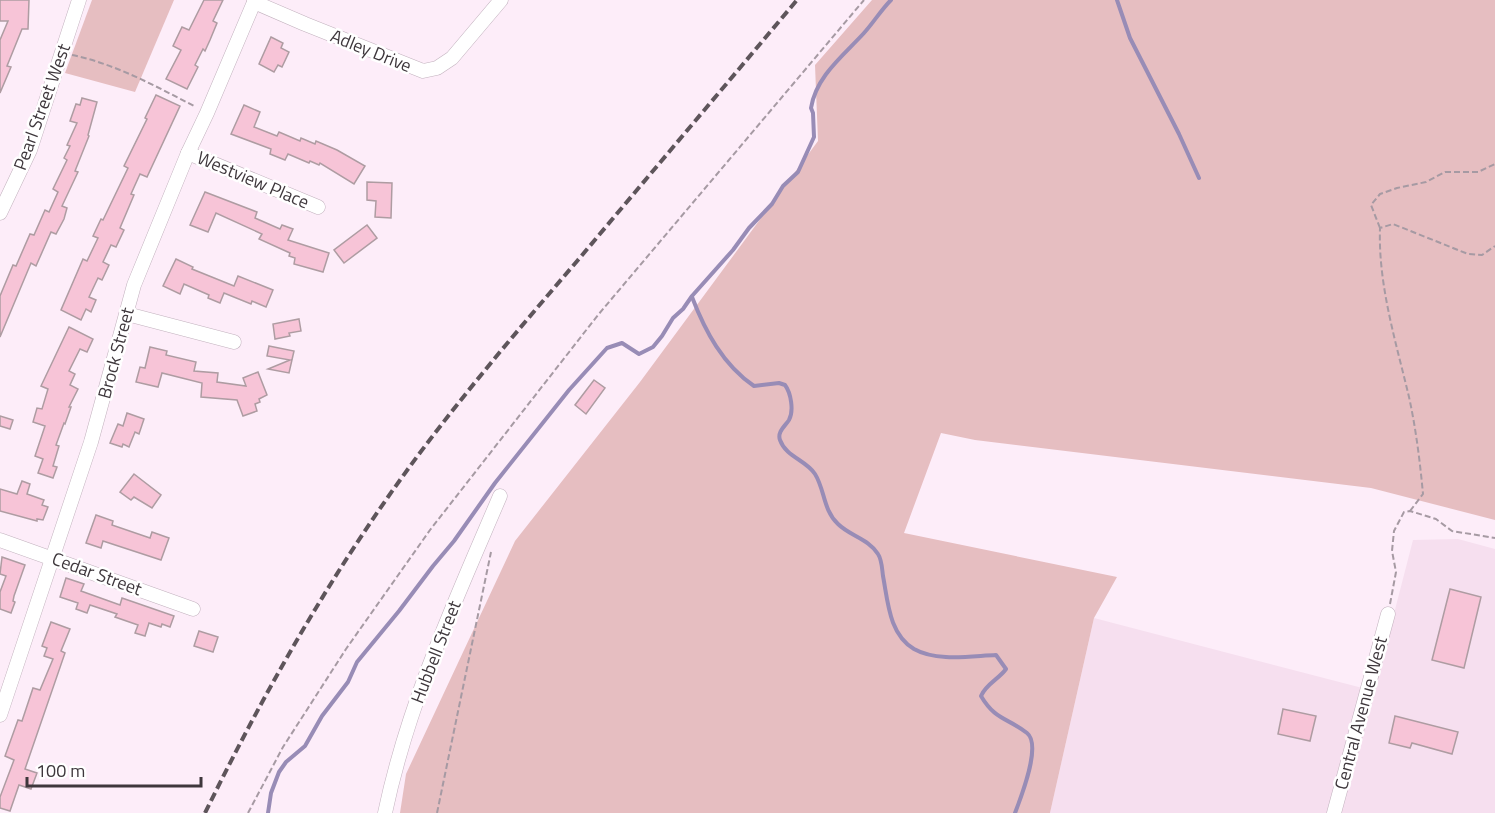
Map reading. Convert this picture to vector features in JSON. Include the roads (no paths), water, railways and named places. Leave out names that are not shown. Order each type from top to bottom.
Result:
[{"type":"street","name":"Pearl Street West","points":[[0,213],[30,150],[79,0]]},
{"type":"street","name":"Adley Drive","points":[[254,1],[304,24],[423,71],[437,68],[452,58],[501,0]]},
{"type":"street","name":"Brock Street","points":[[0,715],[91,442],[134,285],[254,1]]},
{"type":"street","name":"Westview Place","points":[[188,153],[318,207]]},
{"type":"street","points":[[127,314],[234,342]]},
{"type":"street","name":"Hubbell Street","points":[[385,813],[393,773],[412,714],[445,627],[500,496]]},
{"type":"street","name":"Cedar Street","points":[[0,540],[193,609]]},
{"type":"street","name":"Central Avenue West","points":[[1334,813],[1388,614]]},
{"type":"waterway","points":[[268,813],[271,793],[279,772],[286,762],[305,746],[322,716],[348,682],[357,662],[454,541],[495,483],[569,390],[607,348],[622,343],[639,354],[653,347],[673,318],[772,204],[783,186],[798,172],[814,137],[811,108],[819,86],[832,67],[891,0]]},
{"type":"waterway","points":[[1117,0],[1130,38],[1199,178]]},
{"type":"waterway","points":[[692,297],[716,346],[743,378],[754,386],[779,383],[787,388],[792,407],[789,420],[780,432],[780,440],[791,455],[807,465],[815,474],[829,513],[838,524],[870,545],[878,554],[891,617],[899,635],[914,649],[933,656],[996,655],[1006,669],[981,696],[991,710],[1027,733],[1031,739],[1029,772],[1015,813]]},
{"type":"railway","points":[[205,813],[268,691],[337,573],[410,466],[504,347],[797,0]]}]
